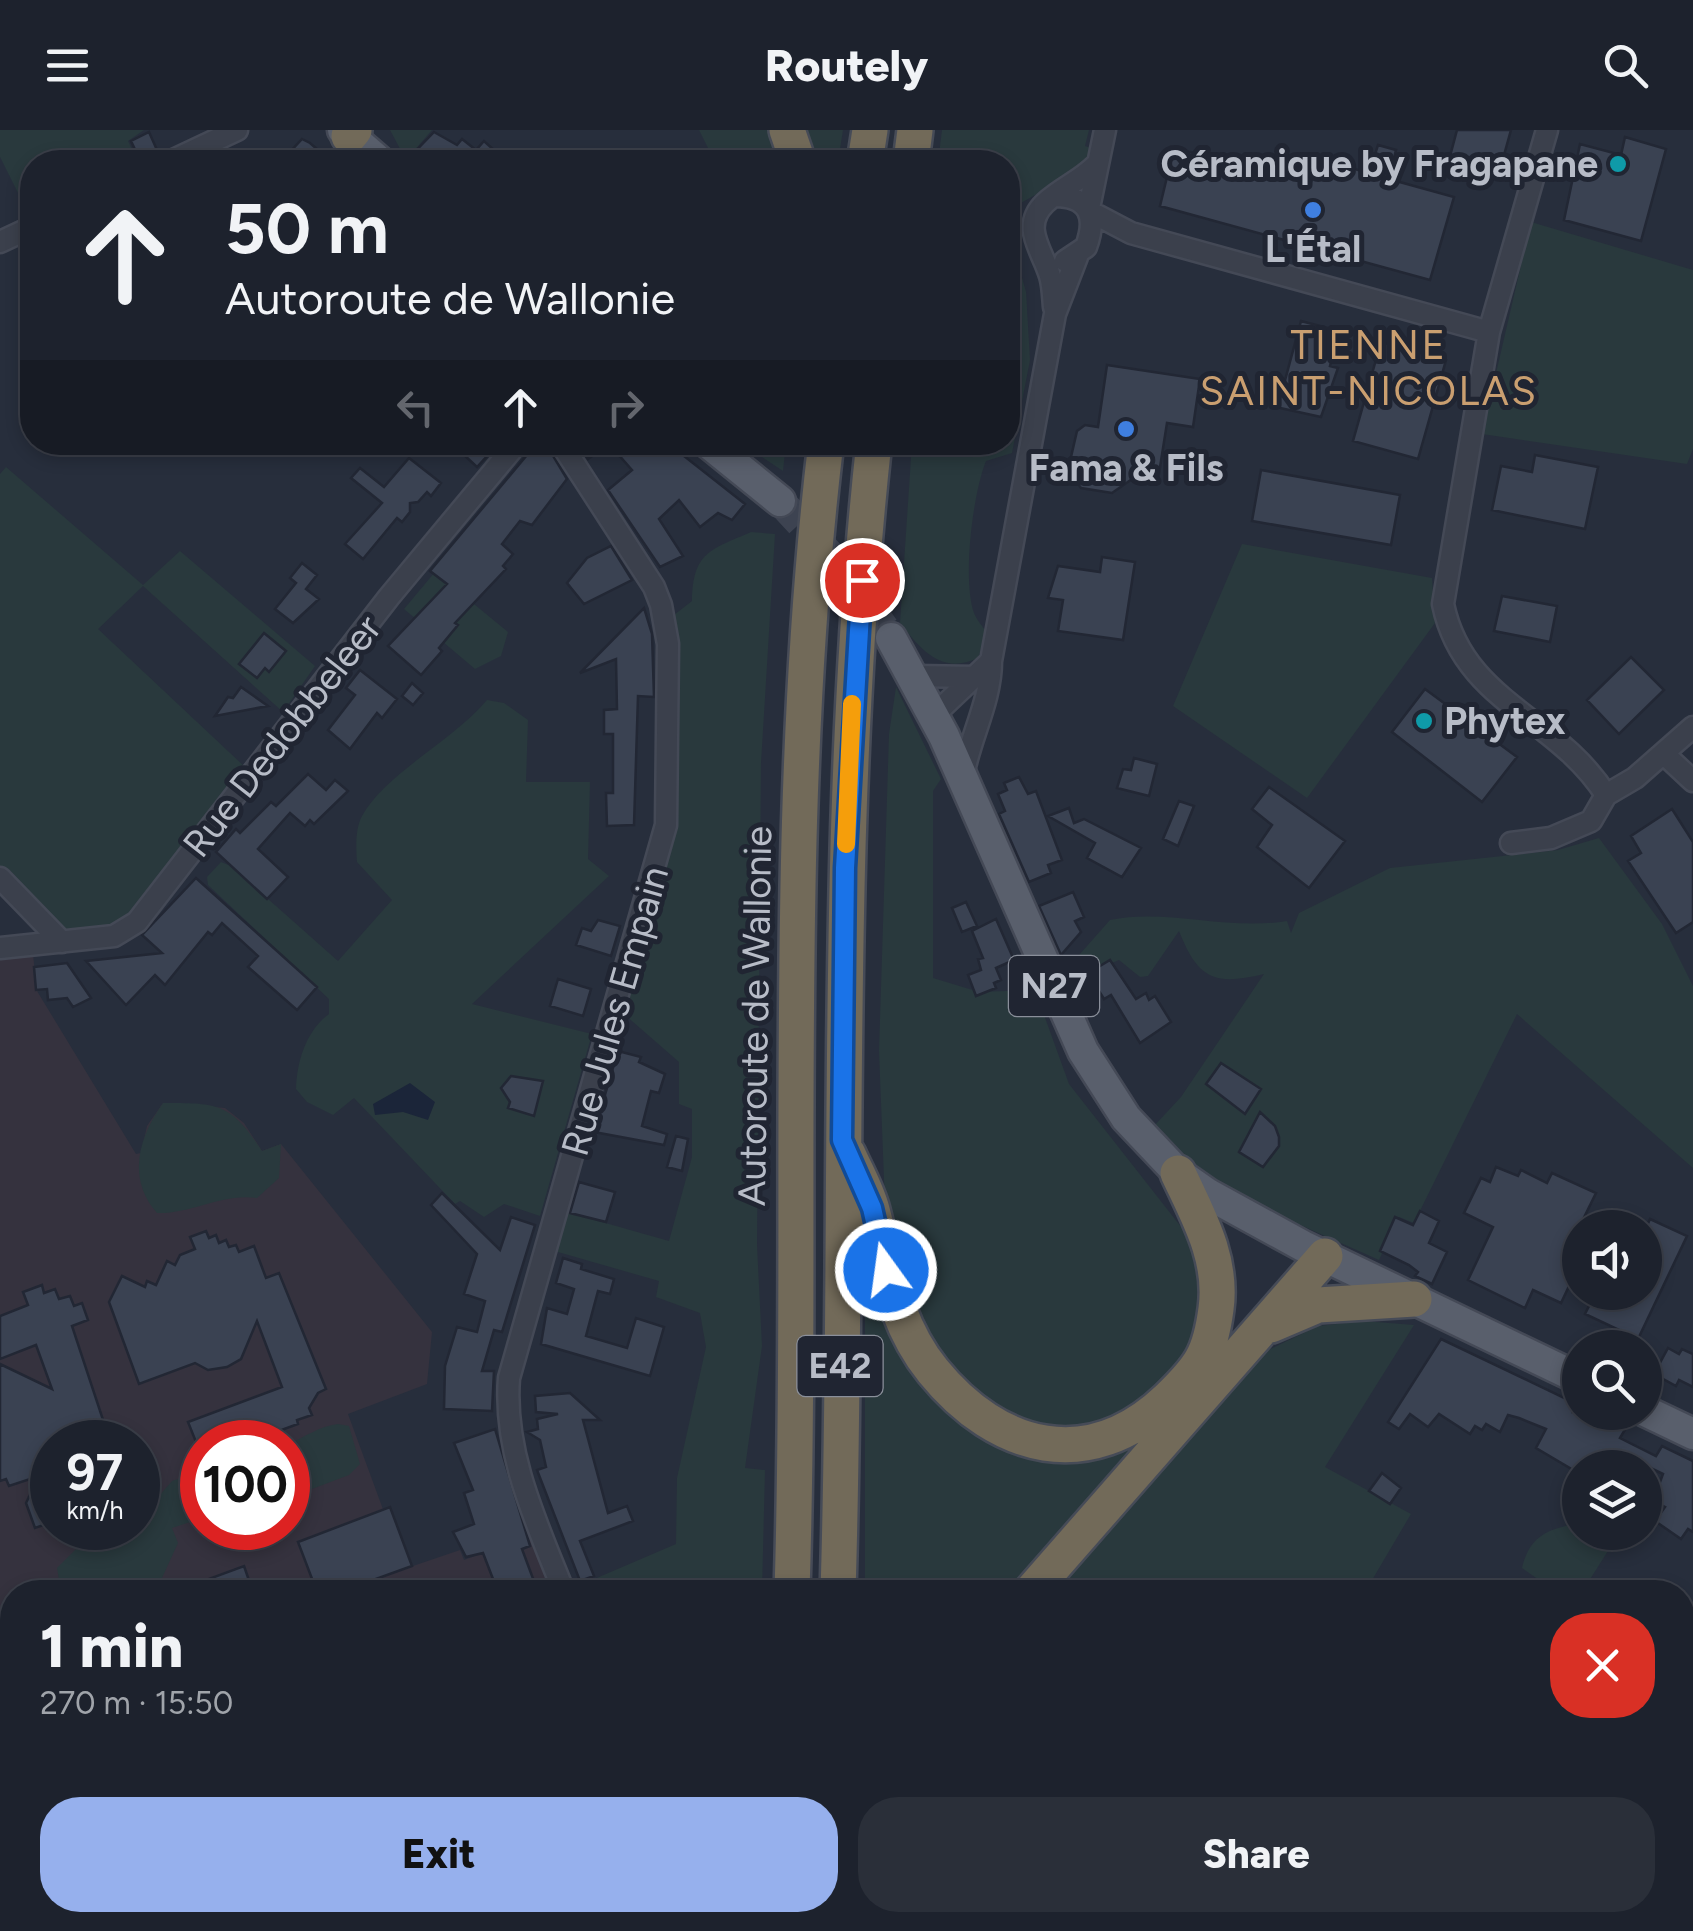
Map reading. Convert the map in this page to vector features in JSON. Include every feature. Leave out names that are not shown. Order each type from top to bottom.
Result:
[{"type":"highway","points":[[813,455],[820,492]]},
{"type":"highway","name":"Autoroute de Wallonie","points":[[792,1580],[798,870],[824,455]]},
{"type":"highway","name":"E42","points":[[838,1580],[842,1140],[852,716],[873,455]]},
{"type":"highway","points":[[842,1140],[872,1208],[876,1240],[902,1322],[932,1370],[990,1423],[1032,1442],[1060,1446],[1091,1444],[1148,1418],[1314,1251]]},
{"type":"highway","points":[[1178,1172],[1211,1246],[1215,1269],[1216,1308],[1202,1366]]},
{"type":"highway","points":[[1042,1580],[1266,1328],[1314,1251]]},
{"type":"highway","points":[[1266,1328],[1318,1305],[1414,1298]]},
{"type":"main road","points":[[349,132],[368,150]]},
{"type":"main road","points":[[723,455],[780,502]]},
{"type":"main road","name":"N27","points":[[891,638],[939,726],[1083,1050],[1126,1118],[1178,1172],[1237,1213],[1562,1370]]},
{"type":"main road","points":[[1662,1418],[1693,1434]]},
{"type":"street","points":[[195,150],[238,130]]},
{"type":"street","points":[[963,778],[991,686],[991,661],[1055,314],[1081,252],[1105,130]]},
{"type":"street","points":[[1547,130],[1489,332],[1442,586],[1448,628],[1471,671],[1578,758],[1606,795]]},
{"type":"street","points":[[1055,314],[1051,278],[1033,236],[1037,216],[1096,165]]},
{"type":"street","points":[[1056,196],[1078,198],[1090,210],[1127,232],[1489,332]]},
{"type":"street","points":[[1042,256],[1060,263],[1127,232]]},
{"type":"street","name":"Rue Dedobbeleer","points":[[0,948],[114,936],[137,922],[389,597],[507,455]]},
{"type":"street","name":"Rue Jules Empain","points":[[560,1580],[519,1471],[508,1420],[508,1378],[664,845],[668,644],[654,587],[568,455]]},
{"type":"street","points":[[939,726],[991,661]]},
{"type":"street","points":[[915,676],[975,677]]},
{"type":"street","points":[[939,726],[982,710]]},
{"type":"street","points":[[1511,843],[1552,838],[1590,822],[1606,795],[1693,728]]},
{"type":"street","points":[[1664,754],[1693,780]]},
{"type":"street","points":[[0,878],[62,942]]},
{"type":"shaded area","points":[[0,130],[144,130],[128,141],[132,150],[20,150],[20,197],[0,157]]},
{"type":"shaded area","points":[[390,130],[432,130],[415,150],[401,150]]},
{"type":"shaded area","points":[[699,130],[770,130],[777,150],[709,150]]},
{"type":"shaded area","points":[[794,130],[843,130],[840,150],[801,150]]},
{"type":"shaded area","points":[[942,130],[1089,130],[1085,146],[1091,148],[1085,167],[1020,203],[1020,150],[940,150]]},
{"type":"shaded area","points":[[1531,222],[1693,270],[1693,449],[1687,464],[1482,434]]},
{"type":"shaded area","points":[[1020,270],[1026,292],[1030,360],[1020,412]]},
{"type":"shaded area","points":[[759,455],[785,455],[783,471]]},
{"type":"shaded area","points":[[911,455],[1006,455],[986,461],[973,514],[971,598],[975,615],[987,633],[978,658],[965,663],[943,662],[916,643],[900,623]]},
{"type":"shaded area","points":[[6,467],[143,585],[180,551],[315,666],[283,712],[143,586],[98,629],[246,768],[137,922],[62,942],[0,878],[0,474]]},
{"type":"shaded area","points":[[751,532],[775,534],[761,763],[757,1245],[762,1346],[745,1468],[765,1470],[762,1580],[592,1580],[676,1544],[677,1478],[706,1347],[700,1313],[656,1297],[659,1281],[544,1248],[556,1209],[669,1241],[692,1157],[692,1109],[679,1104],[679,1062],[617,1008],[663,845],[665,622],[692,601],[700,562],[725,543]]},
{"type":"shaded area","points":[[1242,544],[1432,578],[1435,623],[1307,798],[1173,706]]},
{"type":"shaded area","points":[[435,572],[508,632],[501,656],[475,669],[404,609]]},
{"type":"shaded area","points":[[896,687],[941,779],[933,791],[933,978],[979,992],[1035,990],[1069,1084],[1189,1237],[1199,1273],[1200,1319],[1185,1356],[1162,1387],[1136,1407],[1102,1424],[1065,1430],[995,1414],[921,1340],[886,1231],[879,1051],[889,734]]},
{"type":"shaded area","points":[[487,700],[504,703],[528,720],[526,782],[590,782],[588,859],[609,876],[472,1004],[592,1034],[540,1216],[504,1204],[484,1217],[460,1201],[455,1204],[354,1098],[333,1115],[307,1102],[296,1089],[298,1068],[309,1038],[329,1014],[329,999],[208,885],[207,877],[221,862],[231,866],[338,961],[392,900],[357,862],[357,833],[362,816],[387,785]]},
{"type":"shaded area","points":[[1599,838],[1662,924],[1693,986],[1693,1168],[1517,1014],[1414,1223],[1399,1217],[1379,1260],[1289,1220],[1230,1188],[1177,1149],[1154,1126],[1181,1097],[1264,974],[1232,979],[1210,975],[1193,960],[1179,931],[1148,976],[1140,977],[1119,960],[1084,975],[1072,963],[1110,920],[1153,916],[1242,923],[1287,921],[1291,933],[1299,913],[1390,868],[1558,850]]},
{"type":"shaded area","points":[[32,945],[37,991],[136,1154],[141,1153],[147,1126],[163,1103],[225,1108],[244,1123],[262,1151],[281,1144],[432,1332],[427,1384],[348,1414],[384,1512],[392,1510],[413,1566],[460,1550],[464,1560],[540,1532],[559,1580],[0,1580],[0,948]]},
{"type":"shaded area","points":[[163,1103],[222,1109],[241,1123],[262,1151],[281,1144],[279,1178],[257,1198],[231,1198],[157,1213],[142,1186],[139,1158],[147,1130]]},
{"type":"shaded area","points":[[865,1260],[887,1322],[913,1369],[950,1409],[1004,1446],[1167,1420],[1027,1580],[865,1580]]},
{"type":"shaded area","points":[[1364,1321],[1414,1325],[1325,1467],[1411,1514],[1372,1580],[1060,1580],[1262,1353],[1318,1326]]},
{"type":"shaded area","points":[[338,1424],[349,1426],[360,1464],[349,1475],[310,1490],[310,1433]]},
{"type":"shaded area","points":[[180,1478],[180,1525],[172,1528],[178,1543],[162,1578],[59,1580],[57,1568],[75,1550],[160,1550],[160,1495],[172,1481]]},
{"type":"shaded area","points":[[1562,1527],[1562,1550],[1609,1550],[1590,1580],[1539,1580],[1522,1568],[1530,1548],[1542,1535]]},
{"type":"water","points":[[410,1083],[435,1102],[428,1120],[403,1112],[375,1115],[373,1104]]},
{"type":"building","points":[[1457,130],[1511,130],[1499,173],[1449,160]]},
{"type":"building","points":[[149,132],[157,150],[135,150],[131,141]]},
{"type":"building","points":[[434,132],[457,145],[462,139],[476,150],[417,150]]},
{"type":"building","points":[[1625,137],[1666,149],[1641,241],[1564,220],[1580,144],[1621,155]]},
{"type":"building","points":[[302,139],[318,150],[292,150]]},
{"type":"building","points":[[484,141],[494,150],[476,150]]},
{"type":"building","name":"L'Étal","points":[[1378,145],[1396,150],[1389,179],[1454,197],[1430,280],[1160,206],[1174,148],[1311,182],[1314,173],[1329,177],[1333,163],[1369,173]]},
{"type":"building","points":[[1301,321],[1339,331],[1330,366],[1338,368],[1321,417],[1271,406],[1277,383],[1284,384]]},
{"type":"building","points":[[1381,342],[1446,360],[1418,459],[1353,441]]},
{"type":"building","name":"Fama & Fils","points":[[1107,365],[1200,379],[1193,427],[1167,423],[1158,480],[1135,477],[1112,493],[1081,488],[1068,470],[1077,431],[1085,425],[1098,427]]},
{"type":"building","points":[[464,455],[488,455],[477,467]]},
{"type":"building","points":[[527,455],[553,455],[567,479],[532,525],[520,521],[502,544],[513,554],[503,566],[506,569],[455,623],[458,625],[439,648],[442,651],[421,675],[388,646],[447,584],[430,571]]},
{"type":"building","points":[[619,455],[683,455],[745,504],[732,520],[718,513],[700,527],[679,500],[659,519],[683,556],[660,567],[608,490],[632,470]]},
{"type":"building","points":[[1535,455],[1598,467],[1585,529],[1492,510],[1501,466],[1532,472]]},
{"type":"building","points":[[409,458],[441,483],[431,496],[427,492],[418,502],[410,503],[410,512],[402,522],[397,518],[363,559],[345,544],[382,503],[351,478],[360,468],[384,487]]},
{"type":"building","points":[[1261,470],[1400,495],[1391,545],[1252,521]]},
{"type":"building","points":[[611,546],[632,580],[584,604],[567,583],[587,558]]},
{"type":"building","points":[[1102,557],[1135,562],[1123,640],[1058,631],[1063,600],[1048,598],[1058,566],[1100,572]]},
{"type":"building","points":[[302,563],[317,575],[306,589],[319,599],[293,623],[275,609],[296,583],[290,578]]},
{"type":"building","points":[[1502,596],[1557,606],[1550,642],[1494,631]]},
{"type":"building","points":[[644,608],[652,634],[654,697],[638,696],[634,825],[607,826],[606,793],[613,793],[613,734],[604,734],[604,710],[617,709],[616,659],[580,673]]},
{"type":"building","points":[[264,633],[286,651],[269,672],[265,668],[257,678],[239,664]]},
{"type":"building","points":[[1631,657],[1664,690],[1619,734],[1587,700]]},
{"type":"building","points":[[360,670],[397,699],[382,718],[377,713],[350,749],[328,730],[355,695],[346,688]]},
{"type":"building","points":[[412,683],[423,693],[413,705],[402,696]]},
{"type":"building","points":[[241,687],[268,706],[215,716],[228,697],[233,698]]},
{"type":"building","points":[[1425,689],[1517,757],[1482,802],[1392,732]]},
{"type":"building","points":[[1134,758],[1157,764],[1149,796],[1117,788],[1123,769],[1131,770]]},
{"type":"building","points":[[308,774],[326,790],[335,780],[348,791],[314,824],[310,820],[305,826],[290,813],[258,849],[288,877],[267,899],[216,852],[236,829],[240,833],[271,802],[276,806]]},
{"type":"building","points":[[1019,777],[1028,794],[1036,791],[1062,860],[1048,865],[1051,873],[1029,882],[999,814],[1005,811],[998,794],[1007,790],[1004,783]]},
{"type":"building","points":[[1269,787],[1345,841],[1309,888],[1257,847],[1272,825],[1252,809]]},
{"type":"building","points":[[1179,801],[1194,806],[1178,846],[1163,839]]},
{"type":"building","points":[[1069,808],[1074,823],[1084,819],[1141,848],[1122,877],[1087,858],[1095,843],[1048,816]]},
{"type":"building","points":[[1672,809],[1693,842],[1693,922],[1676,933],[1628,861],[1641,853],[1631,836]]},
{"type":"building","points":[[196,878],[317,987],[297,1010],[248,967],[258,956],[222,923],[212,935],[208,932],[165,985],[155,975],[126,1005],[86,961],[162,953],[142,935]]},
{"type":"building","points":[[1073,892],[1084,917],[1075,921],[1081,932],[1061,955],[1039,906]]},
{"type":"building","points":[[966,902],[977,926],[962,932],[952,908]]},
{"type":"building","points":[[996,919],[1014,960],[996,968],[1001,980],[994,983],[996,988],[976,996],[968,975],[981,970],[978,959],[983,958],[972,931]]},
{"type":"building","points":[[598,920],[620,926],[611,956],[576,945],[582,928],[591,931]]},
{"type":"building","points":[[1110,960],[1136,999],[1146,993],[1149,1000],[1155,996],[1171,1022],[1140,1043],[1111,995],[1104,999],[1092,980],[1090,972]]},
{"type":"building","points":[[67,963],[91,998],[73,1007],[67,998],[48,1000],[47,989],[36,990],[34,967]]},
{"type":"building","points":[[558,979],[591,989],[583,1016],[550,1006]]},
{"type":"building","points":[[618,1051],[641,1057],[639,1062],[665,1074],[659,1093],[651,1091],[642,1126],[667,1134],[664,1145],[594,1132]]},
{"type":"building","points":[[1221,1063],[1261,1089],[1245,1114],[1206,1084]]},
{"type":"building","points":[[511,1076],[543,1081],[534,1116],[508,1108],[510,1102],[501,1088]]},
{"type":"building","points":[[1260,1112],[1275,1126],[1279,1137],[1279,1146],[1263,1167],[1239,1152]]},
{"type":"building","points":[[676,1136],[688,1139],[682,1171],[667,1167]]},
{"type":"building","points":[[1496,1167],[1518,1176],[1521,1170],[1547,1183],[1552,1173],[1596,1193],[1588,1210],[1562,1210],[1561,1303],[1533,1290],[1525,1308],[1468,1280],[1493,1227],[1464,1213],[1481,1178],[1490,1182]]},
{"type":"building","points":[[579,1182],[615,1192],[606,1222],[570,1213]]},
{"type":"building","points":[[442,1193],[500,1250],[511,1217],[535,1225],[502,1332],[494,1330],[482,1371],[494,1371],[492,1411],[444,1409],[445,1366],[457,1327],[477,1332],[485,1301],[464,1294],[477,1254],[431,1205]]},
{"type":"building","points":[[1420,1211],[1439,1221],[1429,1243],[1447,1252],[1432,1284],[1415,1276],[1418,1272],[1409,1265],[1380,1251],[1395,1217],[1413,1225]]},
{"type":"building","points":[[1662,1225],[1687,1236],[1662,1289]]},
{"type":"building","points":[[206,1231],[209,1238],[216,1235],[219,1243],[226,1240],[229,1247],[236,1245],[239,1252],[254,1246],[266,1278],[279,1273],[326,1389],[318,1393],[309,1408],[312,1415],[297,1420],[193,1420],[282,1387],[257,1321],[241,1359],[227,1367],[208,1370],[195,1363],[139,1384],[109,1302],[122,1276],[145,1287],[147,1281],[156,1285],[167,1261],[175,1265],[180,1255],[195,1249],[190,1237]]},
{"type":"building","points":[[563,1258],[582,1264],[581,1269],[614,1279],[610,1294],[598,1291],[586,1336],[627,1348],[636,1318],[664,1327],[650,1376],[541,1344],[547,1308],[567,1314],[574,1289],[556,1283]]},
{"type":"building","points":[[42,1285],[44,1293],[55,1289],[59,1299],[70,1296],[74,1306],[82,1303],[88,1320],[72,1326],[103,1420],[30,1420],[30,1479],[9,1486],[6,1479],[0,1481],[0,1364],[52,1389],[36,1345],[0,1359],[0,1316],[28,1305],[23,1292]]},
{"type":"building","points":[[1587,1310],[1652,1310],[1642,1330],[1619,1330],[1585,1314]]},
{"type":"building","points":[[1441,1339],[1562,1397],[1562,1430],[1625,1430],[1620,1438],[1644,1450],[1562,1450],[1562,1463],[1536,1448],[1546,1429],[1508,1415],[1500,1432],[1486,1424],[1482,1430],[1475,1426],[1470,1434],[1439,1414],[1428,1427],[1410,1414],[1399,1429],[1388,1422]]},
{"type":"building","points":[[1668,1348],[1679,1354],[1682,1349],[1693,1354],[1693,1387],[1679,1380],[1676,1386],[1662,1378],[1662,1359]]},
{"type":"building","points":[[570,1393],[600,1420],[583,1420],[608,1513],[627,1506],[633,1521],[580,1541],[594,1576],[583,1580],[537,1470],[546,1467],[540,1440],[527,1432],[538,1429],[537,1419],[558,1414],[536,1412],[535,1396]]},
{"type":"building","points":[[495,1429],[530,1546],[522,1549],[534,1580],[493,1580],[483,1553],[466,1557],[453,1532],[474,1524],[464,1493],[473,1490],[454,1443]]},
{"type":"building","points":[[1662,1446],[1693,1461],[1693,1532],[1688,1529],[1681,1539],[1662,1526]]},
{"type":"building","points":[[1382,1473],[1401,1488],[1390,1504],[1369,1491]]},
{"type":"building","points":[[390,1507],[412,1566],[373,1580],[312,1580],[301,1550],[310,1550],[310,1537]]},
{"type":"building","points":[[244,1566],[249,1580],[206,1580]]},
{"type":"tunnel","points":[[780,501],[841,567],[891,638]]},
{"type":"slow traffic","points":[[846,844],[852,704]]},
{"type":"place","name":"Céramique by Fragapane","points":[[1618,164]]},
{"type":"place","name":"L'Étal","points":[[1313,210]]},
{"type":"place","name":"Fama & Fils","points":[[1126,429]]},
{"type":"place","name":"Phytex","points":[[1424,721]]},
{"type":"district","name":"TIENNE SAINT-NICOLAS","points":[[1369,368]]},
{"type":"route","points":[[862,580],[845,868],[842,1140],[872,1208],[876,1240],[886,1270]]}]
